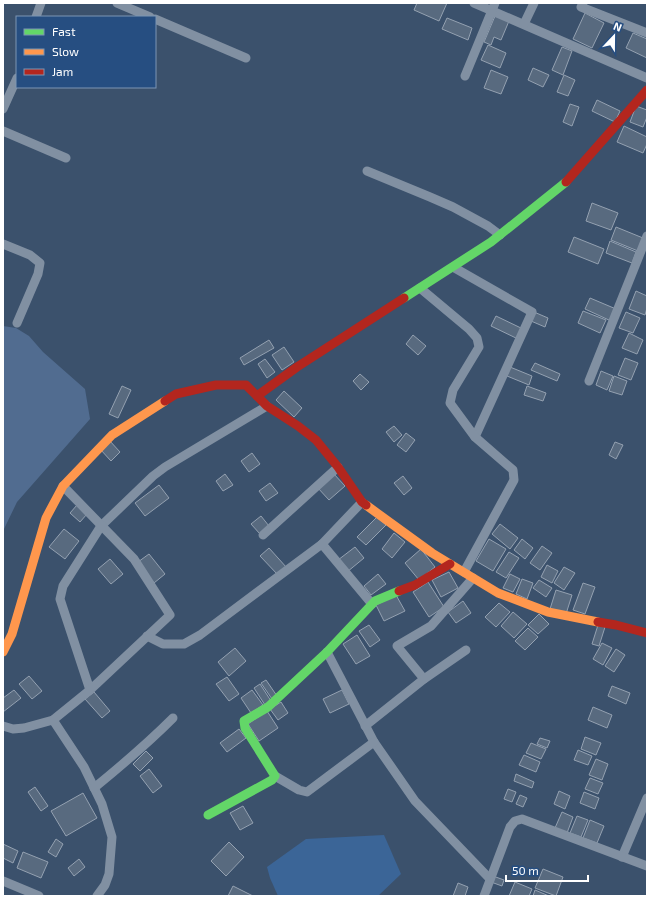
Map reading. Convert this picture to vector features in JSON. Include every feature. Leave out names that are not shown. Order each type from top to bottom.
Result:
[{"type":"street","points":[[38,16],[41,3]]},
{"type":"street","points":[[117,3],[148,16]]},
{"type":"street","points":[[474,3],[494,7],[524,24],[647,78]]},
{"type":"street","points":[[524,24],[534,3]]},
{"type":"street","points":[[583,3],[581,7],[647,33]]},
{"type":"street","points":[[465,76],[494,7]]},
{"type":"street","points":[[156,19],[246,58]]},
{"type":"street","points":[[3,109],[16,80]]},
{"type":"street","points":[[257,396],[297,367],[453,267],[500,235],[565,183],[647,90]]},
{"type":"street","points":[[3,131],[66,158]]},
{"type":"street","points":[[367,171],[453,207],[488,226],[500,235]]},
{"type":"street","points":[[589,381],[647,236]]},
{"type":"street","points":[[3,244],[30,255],[40,263],[38,274],[17,323]]},
{"type":"street","points":[[453,267],[532,312],[475,437]]},
{"type":"street","points":[[420,288],[469,329],[477,338],[479,347],[453,390],[450,403],[475,437],[513,470],[514,480],[464,572]]},
{"type":"street","points":[[3,652],[12,634],[46,518],[63,486],[112,435],[176,394],[216,385],[246,385],[267,406],[298,426],[316,440],[338,467],[362,502],[432,553],[498,593],[548,612],[616,625],[647,633]]},
{"type":"street","points":[[90,690],[60,599],[63,586],[101,526],[153,476],[165,467],[267,406]]},
{"type":"street","points":[[263,535],[338,467]]},
{"type":"street","points":[[3,726],[13,729],[24,728],[53,720],[90,690],[170,615],[134,559],[63,486]]},
{"type":"street","points":[[147,636],[163,644],[184,644],[200,635],[322,544],[362,502]]},
{"type":"street","points":[[322,544],[372,604]]},
{"type":"street","points":[[374,742],[307,792],[299,790],[275,776],[245,728],[244,722],[268,707],[327,652],[375,601],[415,586],[450,564]]},
{"type":"street","points":[[424,678],[397,646],[431,626],[473,578]]},
{"type":"street","points":[[365,726],[424,678],[466,650]]},
{"type":"street","points":[[327,652],[374,742],[414,801],[490,879]]},
{"type":"street","points":[[94,788],[154,738],[173,718]]},
{"type":"street","points":[[53,720],[84,767],[102,804],[112,837],[109,874],[105,885],[97,896]]},
{"type":"street","points":[[208,815],[272,780],[275,776]]},
{"type":"street","points":[[622,857],[647,798]]},
{"type":"street","points":[[484,896],[510,827],[515,820],[522,818],[647,866]]},
{"type":"street","points":[[3,881],[39,896]]},
{"type":"shaded area","points":[[3,326],[16,328],[29,336],[43,352],[85,389],[90,419],[17,502],[4,529],[3,529]]},
{"type":"shaded area","points":[[384,835],[401,874],[378,896],[278,896],[267,867],[306,839]]},
{"type":"building","points":[[417,3],[447,3],[439,21],[414,10]]},
{"type":"building","points":[[585,13],[604,23],[592,48],[573,39]]},
{"type":"building","points":[[495,16],[509,21],[501,40],[494,37],[491,45],[484,42]]},
{"type":"building","points":[[447,18],[472,28],[468,40],[442,29]]},
{"type":"building","points":[[633,33],[647,39],[647,58],[626,48]]},
{"type":"building","points":[[488,45],[506,53],[500,68],[481,60]]},
{"type":"building","points":[[562,47],[572,51],[563,75],[552,70]]},
{"type":"building","points":[[533,68],[549,75],[543,87],[528,80]]},
{"type":"building","points":[[491,70],[508,77],[501,94],[484,88]]},
{"type":"building","points":[[564,75],[575,80],[568,96],[557,92]]},
{"type":"building","points":[[597,100],[620,111],[615,122],[592,111]]},
{"type":"building","points":[[570,104],[579,107],[572,126],[563,122]]},
{"type":"building","points":[[636,106],[647,110],[647,117],[643,127],[630,122]]},
{"type":"building","points":[[624,126],[647,137],[647,144],[643,153],[617,142]]},
{"type":"building","points":[[592,203],[618,213],[611,230],[586,221]]},
{"type":"building","points":[[616,227],[643,238],[638,251],[611,240]]},
{"type":"building","points":[[574,237],[604,249],[598,264],[568,252]]},
{"type":"building","points":[[610,241],[636,252],[632,263],[606,253]]},
{"type":"building","points":[[636,291],[647,296],[647,308],[645,315],[629,309]]},
{"type":"building","points":[[590,298],[616,309],[611,321],[585,309]]},
{"type":"building","points":[[583,311],[606,320],[600,333],[578,323]]},
{"type":"building","points":[[534,312],[548,318],[545,327],[531,321]]},
{"type":"building","points":[[626,312],[640,318],[633,333],[619,328]]},
{"type":"building","points":[[496,316],[523,329],[518,339],[491,326]]},
{"type":"building","points":[[629,333],[643,340],[637,354],[622,348]]},
{"type":"building","points":[[413,335],[426,346],[418,355],[406,344]]},
{"type":"building","points":[[269,340],[274,348],[244,365],[240,358]]},
{"type":"building","points":[[284,347],[294,362],[282,370],[272,355]]},
{"type":"building","points":[[625,358],[638,363],[631,380],[618,375]]},
{"type":"building","points":[[265,359],[275,372],[267,378],[258,364]]},
{"type":"building","points":[[535,363],[560,374],[557,381],[531,370]]},
{"type":"building","points":[[510,367],[532,376],[529,385],[507,376]]},
{"type":"building","points":[[601,371],[613,376],[607,390],[596,385]]},
{"type":"building","points":[[360,374],[369,382],[361,390],[353,381]]},
{"type":"building","points":[[614,376],[627,381],[622,395],[609,391]]},
{"type":"building","points":[[122,386],[131,390],[118,418],[109,414]]},
{"type":"building","points":[[527,386],[546,393],[543,401],[524,395]]},
{"type":"building","points":[[284,391],[302,408],[294,417],[276,400]]},
{"type":"building","points":[[394,426],[402,435],[394,442],[386,432]]},
{"type":"building","points":[[406,433],[415,440],[406,452],[397,445]]},
{"type":"building","points":[[109,440],[120,452],[111,461],[100,449]]},
{"type":"building","points":[[615,442],[623,445],[616,459],[609,455]]},
{"type":"building","points":[[252,453],[260,464],[249,472],[241,461]]},
{"type":"building","points":[[333,473],[345,486],[329,500],[317,487]]},
{"type":"building","points":[[225,474],[233,485],[223,491],[216,481]]},
{"type":"building","points":[[403,476],[412,488],[404,495],[394,483]]},
{"type":"building","points":[[270,483],[278,493],[266,501],[259,491]]},
{"type":"building","points":[[159,485],[169,498],[145,516],[135,503]]},
{"type":"building","points":[[77,505],[87,514],[80,522],[70,513]]},
{"type":"building","points":[[261,516],[269,526],[260,534],[251,524]]},
{"type":"building","points":[[377,517],[386,525],[366,545],[357,537]]},
{"type":"building","points":[[500,524],[518,538],[510,549],[492,534]]},
{"type":"building","points":[[64,529],[79,541],[65,559],[49,547]]},
{"type":"building","points":[[394,533],[405,542],[392,558],[382,549]]},
{"type":"building","points":[[489,539],[506,549],[493,571],[476,561]]},
{"type":"building","points":[[522,539],[533,548],[525,559],[514,550]]},
{"type":"building","points":[[542,546],[552,553],[540,570],[530,563]]},
{"type":"building","points":[[355,547],[364,558],[347,572],[338,560]]},
{"type":"building","points":[[269,548],[287,568],[278,575],[260,556]]},
{"type":"building","points":[[421,549],[435,567],[419,580],[405,563]]},
{"type":"building","points":[[509,552],[519,558],[506,578],[496,572]]},
{"type":"building","points":[[149,554],[165,574],[154,583],[138,562]]},
{"type":"building","points":[[110,559],[123,574],[111,584],[98,569]]},
{"type":"building","points":[[547,565],[558,571],[552,583],[541,577]]},
{"type":"building","points":[[564,567],[575,573],[564,590],[554,583]]},
{"type":"building","points":[[449,572],[458,588],[441,597],[432,580]]},
{"type":"building","points":[[378,574],[386,584],[371,595],[364,586]]},
{"type":"building","points":[[510,574],[520,579],[513,592],[503,588]]},
{"type":"building","points":[[522,579],[533,583],[527,599],[516,594]]},
{"type":"building","points":[[539,580],[552,588],[546,597],[533,588]]},
{"type":"building","points":[[428,582],[444,607],[429,617],[413,592]]},
{"type":"building","points":[[583,583],[595,587],[585,614],[573,610]]},
{"type":"building","points":[[556,590],[572,595],[566,614],[550,609]]},
{"type":"building","points":[[396,595],[405,611],[384,621],[376,605]]},
{"type":"building","points":[[463,601],[471,613],[456,623],[448,612]]},
{"type":"building","points":[[499,603],[510,612],[496,627],[485,617]]},
{"type":"building","points":[[513,612],[527,624],[514,638],[501,626]]},
{"type":"building","points":[[539,614],[549,624],[538,634],[528,625]]},
{"type":"building","points":[[369,625],[380,640],[370,647],[359,631]]},
{"type":"building","points":[[598,625],[605,627],[599,646],[592,644]]},
{"type":"building","points":[[528,628],[538,637],[525,650],[515,641]]},
{"type":"building","points":[[357,635],[370,656],[356,664],[343,644]]},
{"type":"building","points":[[602,643],[612,648],[603,665],[593,659]]},
{"type":"building","points":[[235,648],[246,661],[229,676],[218,662]]},
{"type":"building","points":[[616,649],[625,655],[614,672],[605,666]]},
{"type":"building","points":[[29,676],[42,691],[32,699],[19,684]]},
{"type":"building","points":[[227,677],[239,694],[229,701],[216,684]]},
{"type":"building","points":[[266,680],[277,696],[272,699],[261,683]]},
{"type":"building","points":[[260,684],[271,701],[265,705],[254,688]]},
{"type":"building","points":[[612,686],[630,693],[626,704],[608,696]]},
{"type":"building","points":[[14,690],[21,698],[3,712],[3,698]]},
{"type":"building","points":[[252,690],[263,705],[251,713],[241,698]]},
{"type":"building","points":[[342,690],[349,704],[330,713],[323,699]]},
{"type":"building","points":[[94,692],[110,711],[102,718],[85,699]]},
{"type":"building","points":[[281,702],[288,713],[278,720],[270,709]]},
{"type":"building","points":[[593,707],[612,715],[607,728],[588,720]]},
{"type":"building","points":[[267,711],[278,728],[259,741],[248,724]]},
{"type":"building","points":[[239,729],[246,738],[227,752],[220,743]]},
{"type":"building","points":[[585,737],[601,743],[596,755],[581,749]]},
{"type":"building","points":[[540,738],[550,741],[547,748],[537,744]]},
{"type":"building","points":[[531,743],[546,749],[541,759],[526,753]]},
{"type":"building","points":[[578,750],[592,756],[588,765],[574,760]]},
{"type":"building","points":[[146,751],[153,758],[140,771],[133,764]]},
{"type":"building","points":[[524,755],[540,762],[536,772],[519,765]]},
{"type":"building","points":[[596,759],[608,764],[602,780],[589,775]]},
{"type":"building","points":[[149,769],[162,786],[153,793],[140,776]]},
{"type":"building","points":[[516,774],[534,782],[532,788],[514,781]]},
{"type":"building","points":[[590,778],[603,783],[598,794],[585,789]]},
{"type":"building","points":[[35,787],[48,806],[41,811],[28,792]]},
{"type":"building","points":[[508,789],[516,792],[512,802],[504,799]]},
{"type":"building","points":[[559,791],[570,796],[565,809],[554,804]]},
{"type":"building","points":[[584,792],[599,798],[595,809],[580,803]]},
{"type":"building","points":[[83,793],[97,818],[66,836],[51,811]]},
{"type":"building","points":[[520,795],[527,798],[523,807],[516,804]]},
{"type":"building","points":[[243,806],[253,823],[240,830],[230,813]]},
{"type":"building","points":[[562,812],[573,817],[567,833],[555,828]]},
{"type":"building","points":[[577,816],[588,820],[581,837],[570,833]]},
{"type":"building","points":[[590,820],[604,826],[597,843],[583,838]]},
{"type":"building","points":[[56,839],[63,844],[56,857],[48,852]]},
{"type":"building","points":[[229,842],[244,857],[226,876],[211,861]]},
{"type":"building","points":[[3,844],[18,851],[13,863],[3,858]]},
{"type":"building","points":[[23,852],[48,862],[41,878],[17,868]]},
{"type":"building","points":[[79,859],[85,867],[74,876],[68,868]]},
{"type":"building","points":[[543,869],[563,877],[556,896],[535,888]]},
{"type":"building","points":[[493,876],[504,880],[502,886],[491,882]]},
{"type":"building","points":[[515,882],[532,889],[529,896],[509,896]]},
{"type":"building","points":[[458,883],[468,887],[465,896],[453,896]]},
{"type":"building","points":[[233,886],[253,896],[228,896]]},
{"type":"building","points":[[535,890],[549,896],[533,896]]},
{"type":"traffic: fast","points":[[404,298],[491,242],[566,182]]},
{"type":"traffic: fast","points":[[208,815],[272,780],[275,776],[245,728],[244,721],[268,707],[327,652],[375,601],[399,591]]},
{"type":"traffic: slow","points":[[3,652],[12,634],[46,518],[63,486],[112,435],[165,401]]},
{"type":"traffic: slow","points":[[366,505],[432,553],[498,593],[548,612],[598,622]]},
{"type":"traffic: jam","points":[[566,182],[647,90]]},
{"type":"traffic: jam","points":[[257,396],[297,367],[404,298]]},
{"type":"traffic: jam","points":[[165,401],[176,394],[216,385],[246,385],[267,406],[298,426],[316,440],[338,467],[362,502],[366,505]]},
{"type":"traffic: jam","points":[[399,591],[415,585],[450,564]]},
{"type":"traffic: jam","points":[[598,622],[647,633]]}]
